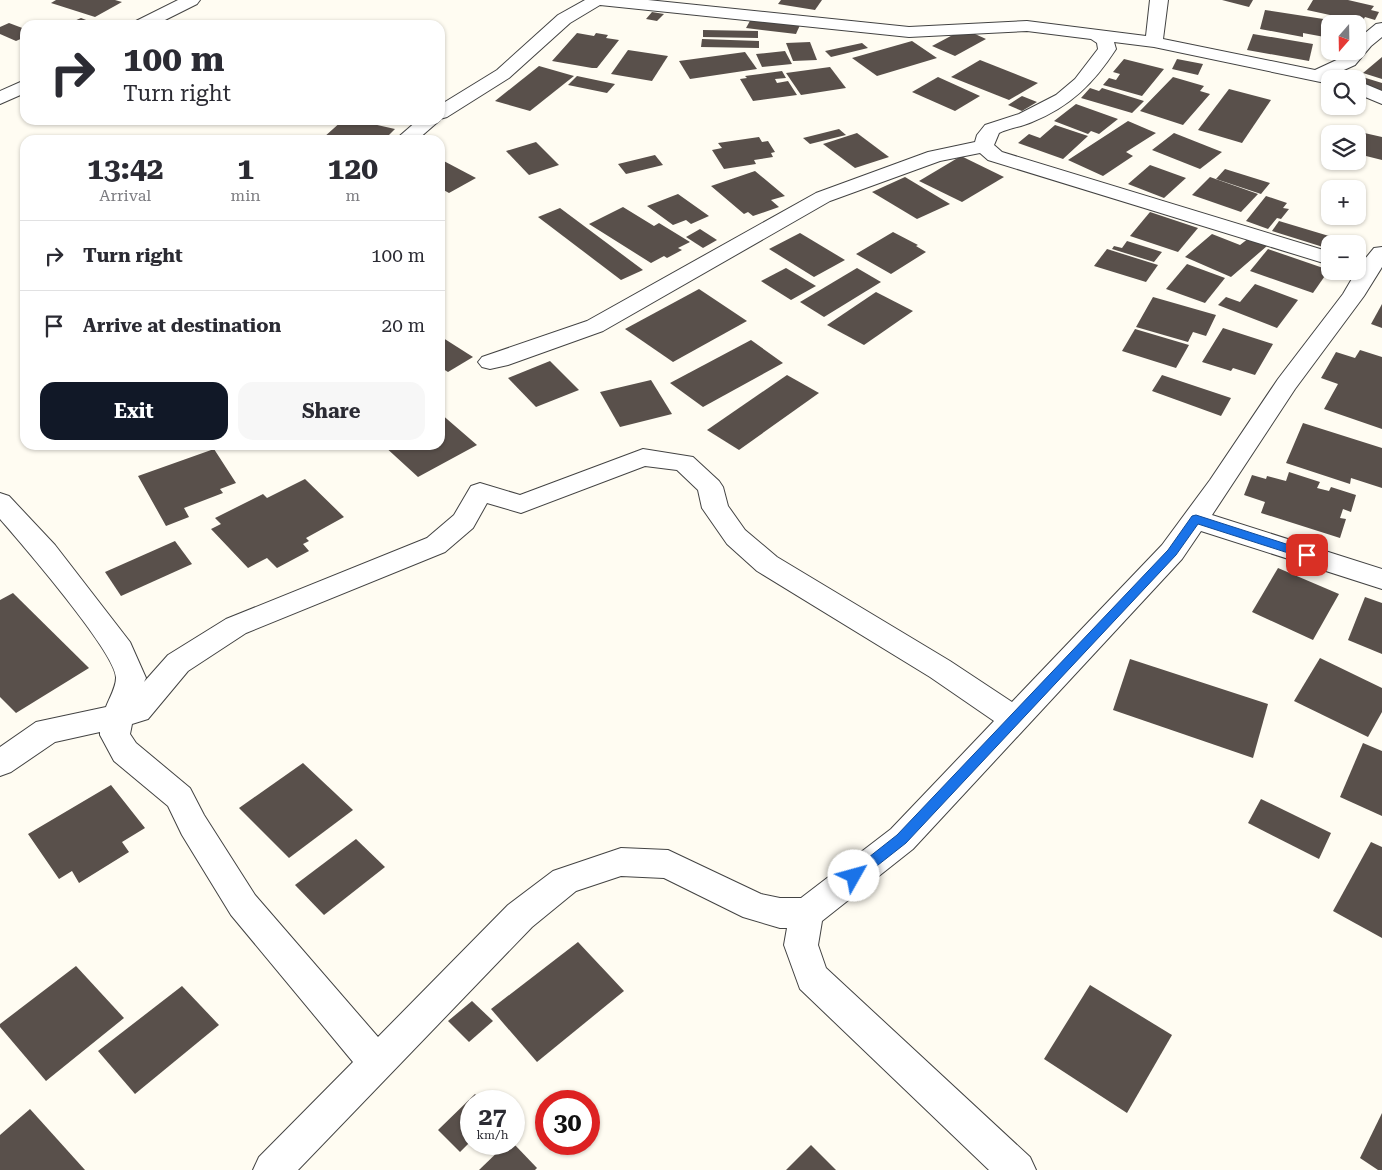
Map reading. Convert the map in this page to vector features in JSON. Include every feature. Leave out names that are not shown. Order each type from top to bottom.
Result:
[{"type":"street","points":[[152,20],[191,0]]},
{"type":"street","points":[[445,110],[503,74],[564,19],[598,0],[706,5],[909,32],[937,32],[980,26],[1027,26],[1154,42],[1321,76]]},
{"type":"street","points":[[1154,42],[1159,0]]},
{"type":"street","points":[[1336,70],[1350,61],[1365,42],[1382,28]]},
{"type":"street","points":[[984,146],[985,138],[992,129],[1025,119],[1050,107],[1079,86],[1094,69],[1106,49],[1105,41],[1097,35]]},
{"type":"street","points":[[1,97],[20,88]]},
{"type":"street","points":[[1366,91],[1382,98]]},
{"type":"street","points":[[412,135],[424,125]]},
{"type":"street","points":[[984,146],[995,156],[1321,257]]},
{"type":"street","points":[[490,362],[595,326],[823,197],[935,156],[984,146]]},
{"type":"street","points":[[272,1170],[520,916],[565,882],[621,862],[668,864],[755,907],[780,913],[807,913],[902,839],[1172,552],[1286,384],[1353,296],[1369,264]]},
{"type":"street","points":[[0,763],[47,731],[118,717],[137,711],[178,664],[236,626],[436,544],[464,521],[480,492],[521,504],[643,457],[684,464],[710,487],[715,508],[736,538],[767,564],[940,669],[1016,720]]},
{"type":"street","points":[[0,502],[45,552],[120,650],[132,678],[118,717],[115,735],[125,752],[179,797],[193,825],[243,905],[377,1063]]},
{"type":"street","points":[[1196,519],[1382,579]]},
{"type":"street","points":[[807,913],[800,945],[812,978],[1017,1170]]},
{"type":"building","points":[[56,0],[115,0],[122,2],[95,17],[51,3]]},
{"type":"building","points":[[781,0],[822,0],[815,10],[778,4]]},
{"type":"building","points":[[1222,0],[1253,0],[1249,7]]},
{"type":"building","points":[[1313,0],[1348,0],[1374,6],[1371,10],[1379,12],[1375,20],[1366,17],[1366,15],[1330,15],[1307,10]]},
{"type":"building","points":[[1265,10],[1321,19],[1321,36],[1303,33],[1303,37],[1260,29]]},
{"type":"building","points":[[652,12],[664,14],[657,21],[646,19]]},
{"type":"building","points":[[751,19],[800,25],[796,34],[746,28]]},
{"type":"building","points":[[9,23],[20,27],[20,39],[16,41],[0,34],[0,27]]},
{"type":"building","points":[[964,29],[986,39],[955,56],[932,46]]},
{"type":"building","points":[[703,30],[758,31],[758,38],[703,37]]},
{"type":"building","points":[[577,33],[594,36],[596,33],[608,35],[606,38],[619,40],[597,68],[552,61]]},
{"type":"building","points":[[1253,34],[1313,44],[1309,61],[1247,50]]},
{"type":"building","points":[[702,39],[759,41],[759,48],[701,47]]},
{"type":"building","points":[[912,41],[937,58],[877,76],[852,58]]},
{"type":"building","points":[[810,42],[817,60],[793,61],[786,43]]},
{"type":"building","points":[[862,43],[868,48],[831,57],[825,51]]},
{"type":"building","points":[[628,50],[668,56],[652,81],[611,74]]},
{"type":"building","points":[[785,51],[792,64],[762,67],[756,54]]},
{"type":"building","points":[[745,52],[757,69],[690,79],[679,61]]},
{"type":"building","points":[[1382,57],[1382,79],[1366,74],[1366,70]]},
{"type":"building","points":[[1124,59],[1164,69],[1142,96],[1103,85],[1109,78],[1116,80],[1120,74],[1113,72]]},
{"type":"building","points":[[1177,59],[1203,64],[1198,75],[1172,69]]},
{"type":"building","points":[[980,60],[1038,83],[1009,100],[951,77]]},
{"type":"building","points":[[539,66],[574,76],[530,111],[495,101]]},
{"type":"building","points":[[830,67],[846,88],[801,95],[786,73]]},
{"type":"building","points":[[782,71],[786,78],[775,79],[777,83],[788,81],[797,95],[753,101],[740,79],[747,78],[745,76]]},
{"type":"building","points":[[577,76],[615,84],[607,93],[568,85]]},
{"type":"building","points":[[938,77],[980,96],[955,111],[912,92]]},
{"type":"building","points":[[1173,77],[1204,86],[1200,91],[1210,94],[1183,125],[1140,111]]},
{"type":"building","points":[[1366,78],[1382,83],[1382,91],[1366,86]]},
{"type":"building","points":[[1090,88],[1099,91],[1102,88],[1144,101],[1132,113],[1081,98]]},
{"type":"building","points":[[1229,89],[1271,100],[1242,143],[1198,130]]},
{"type":"building","points":[[1022,96],[1037,102],[1022,111],[1008,105]]},
{"type":"building","points":[[1076,104],[1118,119],[1099,134],[1091,131],[1088,134],[1054,121]]},
{"type":"building","points":[[1128,121],[1156,133],[1126,152],[1133,156],[1103,176],[1068,160]]},
{"type":"building","points":[[337,125],[377,125],[395,129],[389,135],[326,135]]},
{"type":"building","points":[[1055,125],[1088,136],[1063,159],[1018,143],[1029,134],[1040,138]]},
{"type":"building","points":[[839,129],[846,135],[810,144],[803,138]]},
{"type":"building","points":[[857,133],[889,157],[855,168],[823,144]]},
{"type":"building","points":[[1174,133],[1222,152],[1200,169],[1152,150]]},
{"type":"building","points":[[1366,133],[1382,137],[1382,160],[1366,156]]},
{"type":"building","points":[[759,137],[762,142],[768,141],[775,152],[771,153],[773,157],[754,160],[756,164],[724,169],[712,150],[722,148],[718,143]]},
{"type":"building","points":[[536,142],[559,165],[529,175],[506,151]]},
{"type":"building","points":[[655,155],[663,165],[626,174],[618,164]]},
{"type":"building","points":[[961,156],[1004,177],[962,202],[919,181]]},
{"type":"building","points":[[445,162],[476,178],[449,193],[445,191]]},
{"type":"building","points":[[1150,165],[1186,178],[1164,198],[1128,184]]},
{"type":"building","points":[[1225,169],[1270,183],[1261,194],[1216,179]]},
{"type":"building","points":[[755,171],[785,196],[771,200],[779,207],[753,216],[748,212],[744,214],[711,186]]},
{"type":"building","points":[[905,177],[950,204],[917,219],[872,192]]},
{"type":"building","points":[[1210,177],[1258,194],[1241,212],[1192,195]]},
{"type":"building","points":[[678,194],[709,216],[691,224],[686,220],[673,225],[647,206]]},
{"type":"building","points":[[1266,196],[1287,203],[1283,208],[1289,209],[1281,219],[1277,218],[1268,229],[1246,221]]},
{"type":"building","points":[[623,207],[654,226],[659,223],[690,242],[678,248],[682,250],[667,258],[664,256],[651,263],[589,224]]},
{"type":"building","points":[[560,208],[643,270],[621,280],[538,217]]},
{"type":"building","points":[[1150,212],[1198,228],[1178,252],[1130,236]]},
{"type":"building","points":[[1279,221],[1326,235],[1321,235],[1321,246],[1272,231]]},
{"type":"building","points":[[700,229],[717,240],[703,248],[686,237]]},
{"type":"building","points":[[893,232],[918,245],[916,246],[926,252],[891,274],[856,254]]},
{"type":"building","points":[[800,233],[845,260],[814,277],[769,249]]},
{"type":"building","points":[[1212,234],[1240,245],[1249,238],[1267,246],[1231,277],[1185,257]]},
{"type":"building","points":[[1127,241],[1162,252],[1154,262],[1112,249],[1114,246],[1122,248]]},
{"type":"building","points":[[1107,249],[1158,265],[1146,282],[1094,266]]},
{"type":"building","points":[[1268,249],[1321,267],[1322,280],[1313,293],[1250,271]]},
{"type":"building","points":[[1187,264],[1225,278],[1205,303],[1166,289]]},
{"type":"building","points":[[786,268],[816,286],[791,300],[761,281]]},
{"type":"building","points":[[857,268],[881,282],[824,317],[800,302]]},
{"type":"building","points":[[1255,284],[1298,300],[1277,328],[1218,305],[1226,297],[1240,302]]},
{"type":"building","points":[[699,289],[747,321],[673,362],[625,329]]},
{"type":"building","points":[[876,292],[913,311],[864,345],[827,325]]},
{"type":"building","points":[[1153,297],[1216,315],[1206,336],[1193,332],[1188,342],[1136,327]]},
{"type":"building","points":[[1382,304],[1382,328],[1371,324]]},
{"type":"building","points":[[1223,328],[1273,344],[1255,375],[1233,368],[1231,371],[1202,362]]},
{"type":"building","points":[[1135,329],[1189,345],[1176,368],[1122,351]]},
{"type":"building","points":[[445,339],[473,357],[448,372],[445,370]]},
{"type":"building","points":[[751,340],[783,363],[703,407],[670,383]]},
{"type":"building","points":[[1360,350],[1382,357],[1382,429],[1324,409],[1338,384],[1321,378],[1336,352],[1355,358]]},
{"type":"building","points":[[550,361],[579,390],[536,407],[508,378]]},
{"type":"building","points":[[787,375],[819,393],[739,450],[707,430]]},
{"type":"building","points":[[1162,375],[1231,398],[1221,416],[1152,391]]},
{"type":"building","points":[[651,380],[672,414],[620,427],[600,392]]},
{"type":"building","points":[[445,417],[477,445],[418,477],[388,450],[445,450]]},
{"type":"building","points":[[1303,423],[1382,448],[1382,488],[1351,478],[1350,484],[1286,463]]},
{"type":"building","points":[[215,450],[236,483],[220,489],[223,493],[184,508],[189,517],[166,526],[138,476]]},
{"type":"building","points":[[1289,472],[1320,482],[1317,488],[1329,491],[1331,487],[1356,495],[1351,512],[1343,509],[1340,518],[1346,519],[1340,538],[1261,513],[1265,502],[1244,495],[1252,475],[1266,479],[1267,476],[1286,481]]},
{"type":"building","points":[[305,479],[344,517],[306,538],[309,541],[303,544],[309,551],[277,568],[267,558],[248,568],[211,529],[221,524],[215,518],[263,494],[267,498]]},
{"type":"building","points":[[175,541],[192,564],[121,596],[105,572]]},
{"type":"building","points":[[1278,568],[1339,594],[1313,640],[1252,612]]},
{"type":"building","points":[[13,593],[89,668],[16,713],[0,697],[0,600]]},
{"type":"building","points":[[1365,597],[1382,603],[1382,654],[1348,640]]},
{"type":"building","points":[[1320,658],[1382,688],[1382,712],[1368,737],[1294,701]]},
{"type":"building","points":[[1130,659],[1268,704],[1253,758],[1113,710]]},
{"type":"building","points":[[1363,743],[1382,751],[1382,816],[1340,797]]},
{"type":"building","points":[[303,763],[353,810],[289,858],[239,808]]},
{"type":"building","points":[[111,785],[145,828],[122,842],[129,852],[79,883],[72,871],[59,879],[28,834]]},
{"type":"building","points":[[1261,799],[1331,833],[1319,859],[1248,823]]},
{"type":"building","points":[[356,839],[385,867],[324,915],[295,885]]},
{"type":"building","points":[[1371,842],[1382,847],[1382,938],[1333,911]]},
{"type":"building","points":[[578,942],[624,991],[537,1062],[491,1009]]},
{"type":"building","points":[[76,966],[124,1018],[46,1081],[0,1027],[0,1024]]},
{"type":"building","points":[[1090,985],[1172,1035],[1127,1113],[1044,1059]]},
{"type":"building","points":[[182,986],[219,1025],[135,1094],[98,1051]]},
{"type":"building","points":[[472,1001],[493,1021],[469,1042],[448,1021]]},
{"type":"building","points":[[30,1109],[85,1170],[0,1170],[0,1135]]},
{"type":"building","points":[[460,1109],[460,1152],[438,1130]]},
{"type":"building","points":[[1382,1113],[1382,1170],[1378,1170],[1360,1158]]},
{"type":"building","points":[[811,1145],[836,1170],[786,1170]]},
{"type":"building","points":[[495,1155],[525,1155],[537,1168],[535,1170],[479,1170]]},
{"type":"route","points":[[854,876],[902,839],[1172,552],[1196,519],[1307,555]]}]
